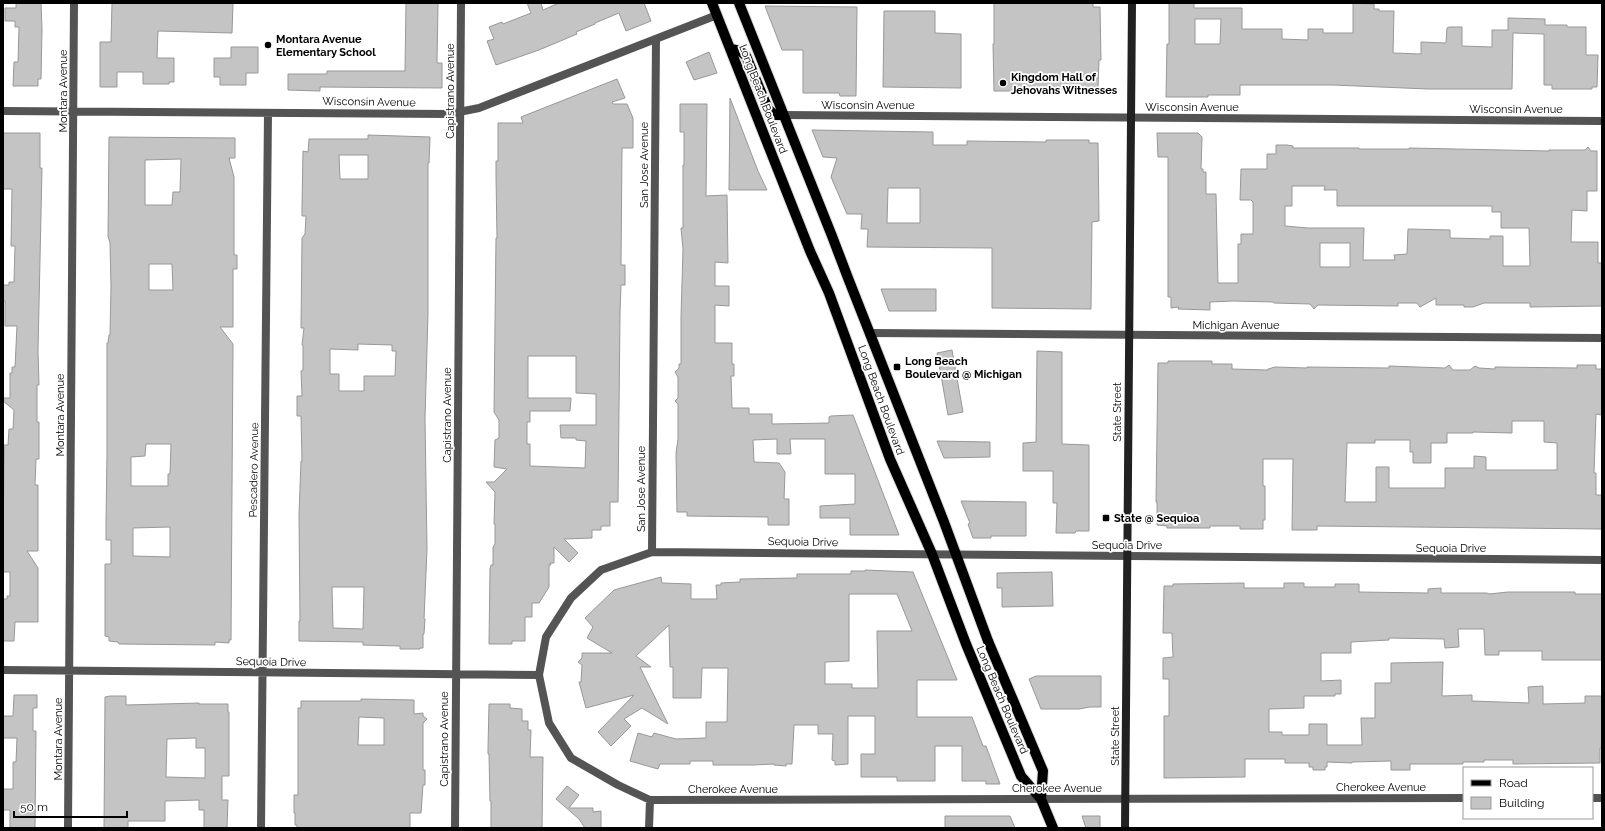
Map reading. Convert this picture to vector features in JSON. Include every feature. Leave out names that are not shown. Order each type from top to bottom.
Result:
[{"type":"main road","name":"Long Beach Boulevard","points":[[712,3],[810,251],[829,292],[890,459],[932,554],[966,644],[1021,776],[1041,799],[1053,828]]},
{"type":"main road","name":"Long Beach Boulevard","points":[[739,3],[870,333],[956,554],[988,641],[1043,770],[1041,799]]},
{"type":"main road","name":"State Street","points":[[1125,826],[1132,3]]},
{"type":"main road","points":[[731,49],[740,51],[746,56],[768,109],[775,115],[783,115]]},
{"type":"street","name":"Montara Avenue","points":[[68,828],[74,3]]},
{"type":"street","name":"Capistrano Avenue","points":[[455,828],[461,3]]},
{"type":"street","name":"Wisconsin Avenue","points":[[3,110],[449,114],[479,108],[717,15]]},
{"type":"street","name":"San Jose Avenue","points":[[652,552],[656,39]]},
{"type":"street","name":"Pescadero Avenue","points":[[261,828],[268,113]]},
{"type":"street","name":"Wisconsin Avenue","points":[[783,115],[1602,121]]},
{"type":"street","name":"Michigan Avenue","points":[[870,333],[1602,338]]},
{"type":"street","name":"Sequoia Drive","points":[[652,552],[1602,560]]},
{"type":"street","points":[[649,828],[650,800],[618,785],[571,758],[549,723],[539,675],[546,637],[572,598],[601,570],[652,552]]},
{"type":"street","name":"Sequoia Drive","points":[[3,670],[539,675]]},
{"type":"street","name":"Cherokee Avenue","points":[[650,800],[1463,798]]},
{"type":"building","points":[[16,3],[41,3],[41,79],[38,79],[38,86],[13,86],[14,62],[18,62],[19,27],[15,27],[15,21],[5,21],[5,8],[16,8]]},
{"type":"building","points":[[112,3],[233,3],[232,33],[158,31],[157,58],[174,58],[174,82],[169,82],[169,84],[143,84],[143,72],[117,72],[117,87],[100,87],[100,42],[111,42]]},
{"type":"building","points":[[406,3],[438,3],[437,63],[442,63],[442,88],[320,87],[320,91],[288,90],[288,74],[327,74],[327,71],[405,71]]},
{"type":"building","points":[[527,3],[541,3],[543,10],[559,3],[644,3],[651,21],[626,31],[619,13],[576,32],[577,34],[539,50],[496,65],[487,41],[494,39],[489,27],[502,22],[503,24],[531,13]]},
{"type":"building","points":[[994,3],[1093,3],[1093,7],[1100,7],[1101,60],[1099,60],[1098,89],[1013,89],[1013,91],[994,91]]},
{"type":"building","points":[[1169,3],[1194,3],[1194,8],[1242,8],[1242,29],[1282,29],[1282,39],[1308,40],[1308,29],[1323,29],[1323,33],[1353,33],[1353,3],[1374,4],[1374,9],[1379,9],[1379,11],[1394,11],[1393,53],[1421,54],[1421,42],[1446,43],[1447,28],[1449,27],[1462,27],[1462,46],[1492,47],[1492,30],[1508,30],[1508,18],[1545,19],[1545,25],[1586,27],[1586,55],[1598,55],[1597,87],[1592,87],[1592,89],[1552,89],[1552,85],[1544,85],[1544,34],[1513,33],[1512,89],[1428,89],[1333,85],[1240,85],[1240,95],[1166,97],[1167,44],[1169,44]],"holes":[[[1195,19],[1221,19],[1220,44],[1195,44]]]},
{"type":"building","points":[[765,6],[857,7],[856,96],[840,96],[839,93],[803,93],[803,50],[782,50]]},
{"type":"building","points":[[884,11],[935,11],[935,33],[961,34],[961,88],[883,87]]},
{"type":"building","points":[[231,47],[258,47],[258,73],[246,73],[246,85],[220,85],[220,77],[214,77],[214,58],[231,58]]},
{"type":"building","points":[[709,52],[717,73],[694,80],[686,62]]},
{"type":"building","points":[[617,79],[625,98],[612,102],[613,104],[627,104],[633,118],[633,148],[622,148],[621,265],[625,265],[625,285],[621,285],[620,313],[618,502],[610,502],[610,526],[601,526],[601,530],[592,530],[592,538],[564,539],[578,553],[569,562],[554,547],[554,563],[550,563],[551,565],[549,565],[549,587],[539,603],[532,603],[532,617],[525,617],[525,641],[512,641],[512,644],[489,644],[490,569],[491,565],[493,565],[493,547],[495,544],[495,492],[486,482],[494,482],[507,469],[494,467],[495,440],[499,438],[499,420],[494,412],[497,238],[496,161],[498,161],[498,123],[523,123],[521,117]],"holes":[[[528,356],[576,356],[576,393],[596,394],[596,425],[560,425],[561,438],[576,438],[576,440],[586,441],[585,468],[530,466],[530,444],[527,444],[527,422],[530,422],[530,411],[570,411],[571,398],[528,398]]]},
{"type":"building","points":[[730,98],[758,171],[767,190],[729,190]]},
{"type":"building","points":[[680,104],[707,104],[706,196],[727,195],[728,263],[715,262],[715,286],[729,286],[729,306],[715,305],[715,343],[732,343],[732,364],[734,364],[734,376],[731,376],[732,408],[749,408],[749,414],[772,414],[772,424],[829,423],[829,417],[831,416],[853,415],[899,535],[850,535],[850,518],[820,518],[820,506],[855,504],[855,474],[825,474],[825,439],[790,439],[791,454],[777,454],[777,439],[753,440],[754,462],[779,463],[785,472],[784,499],[789,499],[789,525],[768,525],[768,517],[687,516],[687,512],[677,512],[676,453],[678,439],[678,404],[675,401],[678,398],[678,377],[675,372],[679,368],[679,364],[681,364],[683,249],[681,228],[683,228],[684,165],[684,132],[680,132]]},
{"type":"building","points":[[812,130],[933,132],[933,145],[967,145],[967,141],[1046,142],[1046,140],[1089,140],[1089,143],[1098,143],[1099,221],[1092,222],[1091,309],[992,308],[992,248],[867,247],[868,229],[861,229],[862,214],[847,214],[831,177],[837,158],[823,157]],"holes":[[[888,188],[920,188],[920,223],[887,223]]]},
{"type":"building","points":[[3,133],[40,133],[40,168],[42,168],[38,351],[39,385],[37,385],[39,459],[36,459],[35,485],[38,485],[38,551],[27,551],[38,568],[38,622],[15,622],[14,641],[3,641],[3,599],[7,599],[7,596],[10,596],[10,572],[3,572],[4,445],[8,445],[9,429],[13,429],[14,410],[3,401],[3,398],[10,398],[10,373],[12,373],[12,367],[15,367],[17,326],[5,326],[5,301],[3,301],[3,285],[9,285],[9,282],[14,282],[15,246],[11,246],[12,189],[3,189]]},
{"type":"building","points":[[1157,133],[1198,133],[1202,137],[1201,169],[1203,169],[1203,172],[1206,172],[1206,194],[1216,194],[1218,283],[1238,283],[1238,244],[1241,244],[1241,234],[1253,234],[1253,202],[1251,200],[1240,200],[1241,169],[1267,169],[1267,154],[1276,154],[1276,145],[1293,146],[1293,148],[1409,148],[1549,151],[1585,150],[1588,147],[1591,151],[1597,151],[1597,191],[1587,191],[1587,211],[1572,210],[1571,242],[1598,242],[1598,263],[1602,263],[1602,306],[1530,307],[1530,303],[1484,303],[1473,307],[1464,307],[1464,305],[1436,305],[1436,298],[1420,307],[1417,303],[1398,303],[1398,306],[1318,305],[1314,309],[1310,304],[1233,301],[1210,302],[1210,310],[1178,309],[1179,307],[1171,308],[1171,297],[1168,297],[1168,157],[1158,157]],"holes":[[[1292,186],[1325,186],[1324,190],[1337,190],[1337,206],[1492,206],[1492,212],[1501,212],[1501,228],[1529,228],[1530,266],[1503,266],[1503,236],[1490,236],[1490,239],[1450,238],[1450,230],[1408,229],[1407,254],[1394,255],[1395,260],[1363,260],[1364,228],[1308,228],[1285,226],[1285,206],[1292,206]],[[1320,243],[1350,243],[1350,267],[1320,267]]]},
{"type":"building","points":[[368,135],[430,137],[428,163],[428,313],[425,419],[427,549],[424,634],[423,648],[420,649],[400,649],[400,646],[363,645],[363,642],[299,641],[299,515],[302,461],[301,416],[297,416],[297,396],[302,396],[301,371],[303,370],[302,345],[304,328],[301,328],[302,238],[305,234],[306,216],[302,216],[303,151],[308,152],[309,139],[368,139]],"holes":[[[339,155],[368,155],[368,179],[340,179]],[[358,344],[392,345],[392,351],[396,351],[395,376],[364,376],[364,391],[339,391],[339,374],[330,374],[330,349],[358,350]],[[332,587],[364,587],[363,629],[333,628]]]},
{"type":"building","points":[[109,137],[235,138],[235,158],[229,158],[234,177],[234,255],[237,255],[237,269],[233,269],[233,327],[220,327],[233,344],[231,640],[229,640],[229,643],[215,642],[215,645],[119,644],[118,642],[109,641],[109,637],[105,636],[105,564],[111,564],[111,540],[106,540],[107,343],[110,335],[111,286],[110,243],[108,236]],"holes":[[[181,159],[180,192],[173,192],[172,205],[145,205],[145,160]],[[149,264],[172,264],[173,290],[149,290]],[[146,444],[171,444],[168,486],[131,486],[131,457],[145,456]],[[170,527],[170,557],[133,556],[133,528]]]},
{"type":"building","points":[[881,289],[936,289],[936,311],[889,311]]},
{"type":"building","points":[[952,350],[963,412],[948,415],[937,353]]},
{"type":"building","points":[[1037,351],[1062,352],[1062,444],[1089,445],[1089,531],[1056,533],[1057,503],[1053,503],[1053,471],[1023,471],[1023,443],[1036,442]]},
{"type":"building","points":[[1168,361],[1212,361],[1212,364],[1232,364],[1232,369],[1268,370],[1275,367],[1389,368],[1389,366],[1445,368],[1449,365],[1453,370],[1470,370],[1475,366],[1479,368],[1495,369],[1495,367],[1577,368],[1577,365],[1596,365],[1596,369],[1602,369],[1602,415],[1596,414],[1594,473],[1596,473],[1596,495],[1602,495],[1602,529],[1317,526],[1317,530],[1292,530],[1293,459],[1263,459],[1265,520],[1263,520],[1263,529],[1240,529],[1240,526],[1167,528],[1167,526],[1157,525],[1158,363],[1168,363]],"holes":[[[1512,421],[1544,421],[1544,442],[1557,443],[1557,470],[1486,470],[1486,457],[1474,456],[1474,468],[1445,468],[1445,488],[1389,488],[1389,467],[1376,467],[1376,502],[1345,502],[1347,443],[1375,443],[1375,440],[1410,440],[1410,452],[1413,452],[1413,463],[1431,463],[1431,443],[1447,443],[1447,433],[1512,433]]]},
{"type":"building","points":[[937,441],[990,442],[990,457],[944,458]]},
{"type":"building","points":[[961,501],[1026,502],[1026,536],[991,536],[991,538],[973,538],[968,524],[970,523]]},
{"type":"building","points":[[851,571],[913,572],[957,680],[917,680],[917,717],[972,717],[983,746],[986,746],[1000,784],[986,784],[986,781],[962,781],[962,746],[935,746],[935,781],[897,781],[897,777],[861,777],[861,754],[875,754],[875,716],[848,716],[848,764],[835,765],[835,761],[832,760],[833,734],[818,734],[818,725],[794,725],[792,764],[786,764],[786,766],[774,764],[713,765],[713,761],[690,761],[690,764],[660,764],[658,769],[630,761],[638,733],[652,737],[654,733],[676,739],[706,738],[706,722],[727,722],[728,668],[702,668],[701,698],[673,698],[673,667],[670,667],[669,625],[636,656],[651,667],[640,667],[668,724],[642,708],[624,719],[631,726],[611,746],[598,732],[634,695],[586,708],[579,682],[581,682],[582,665],[578,662],[582,658],[582,653],[612,653],[587,638],[593,627],[585,618],[614,590],[661,577],[662,583],[691,584],[691,599],[717,599],[716,585],[721,585],[721,583],[740,582],[740,579],[797,578],[797,574],[851,574]],"holes":[[[849,594],[897,594],[912,631],[877,631],[878,688],[852,688],[852,684],[825,684],[825,662],[849,661]]]},
{"type":"building","points":[[1052,572],[1053,606],[1002,607],[1002,588],[997,588],[997,573]]},
{"type":"building","points":[[1244,583],[1244,588],[1284,588],[1284,583],[1304,583],[1304,587],[1335,587],[1335,584],[1359,584],[1359,592],[1428,593],[1428,589],[1441,588],[1441,593],[1489,594],[1508,592],[1575,592],[1575,594],[1602,594],[1602,660],[1542,660],[1542,651],[1499,651],[1499,655],[1485,655],[1484,629],[1458,629],[1459,647],[1445,648],[1444,639],[1389,638],[1389,640],[1351,642],[1351,653],[1321,653],[1321,681],[1341,680],[1341,694],[1335,694],[1335,696],[1304,696],[1304,708],[1269,709],[1269,732],[1282,732],[1282,735],[1309,735],[1309,724],[1327,724],[1327,745],[1362,745],[1361,718],[1375,718],[1375,683],[1391,683],[1391,663],[1443,662],[1442,696],[1472,695],[1472,701],[1529,703],[1528,687],[1543,686],[1543,704],[1585,703],[1585,696],[1602,696],[1602,748],[1600,748],[1600,763],[1513,764],[1513,760],[1484,760],[1484,762],[1463,762],[1463,764],[1410,764],[1410,770],[1391,770],[1391,761],[1352,763],[1327,762],[1327,767],[1325,767],[1325,770],[1313,770],[1313,767],[1309,767],[1309,763],[1285,763],[1285,759],[1245,759],[1245,777],[1164,778],[1164,716],[1169,716],[1169,679],[1163,679],[1163,658],[1173,657],[1172,633],[1163,633],[1164,586],[1173,586],[1173,584]]},
{"type":"building","points":[[1036,676],[1101,676],[1101,707],[1079,709],[1041,709],[1029,679]]},
{"type":"building","points":[[14,695],[37,695],[37,708],[33,708],[33,731],[36,731],[35,828],[10,828],[10,810],[3,810],[3,789],[13,789],[13,762],[16,762],[17,738],[3,738],[3,716],[13,716]]},
{"type":"building","points":[[126,696],[126,705],[199,703],[228,704],[229,776],[222,776],[222,800],[228,800],[227,828],[204,828],[204,810],[199,810],[199,800],[165,801],[165,821],[128,821],[128,828],[104,828],[105,697]],"holes":[[[196,738],[196,748],[205,748],[205,778],[166,777],[167,739]]]},
{"type":"building","points":[[361,699],[414,700],[414,714],[423,713],[423,716],[427,719],[423,723],[423,770],[425,770],[425,785],[423,785],[421,813],[410,813],[410,828],[297,828],[297,825],[295,825],[294,795],[298,795],[298,708],[301,708],[301,701],[361,701]],"holes":[[[359,717],[384,718],[384,745],[358,745]]]},
{"type":"building","points":[[489,704],[510,704],[510,708],[522,709],[522,721],[528,721],[528,730],[531,730],[530,757],[543,757],[542,828],[491,828],[488,754]]},
{"type":"building","points":[[567,786],[579,795],[569,808],[593,808],[593,812],[601,811],[601,828],[585,828],[579,819],[556,799]]},
{"type":"building","points":[[945,816],[1010,816],[1015,828],[945,828]]},
{"type":"building","points":[[1082,816],[1100,816],[1100,828],[1086,828]]},
{"type":"place","name":"Montara Avenue Elementary School","points":[[268,45]]},
{"type":"place","name":"Kingdom Hall of Jehovahs Witnesses","points":[[1003,83]]},
{"type":"place","name":"Long Beach Boulevard @ Michigan","points":[[897,367]]},
{"type":"place","name":"State @ Sequioa","points":[[1106,518]]}]
